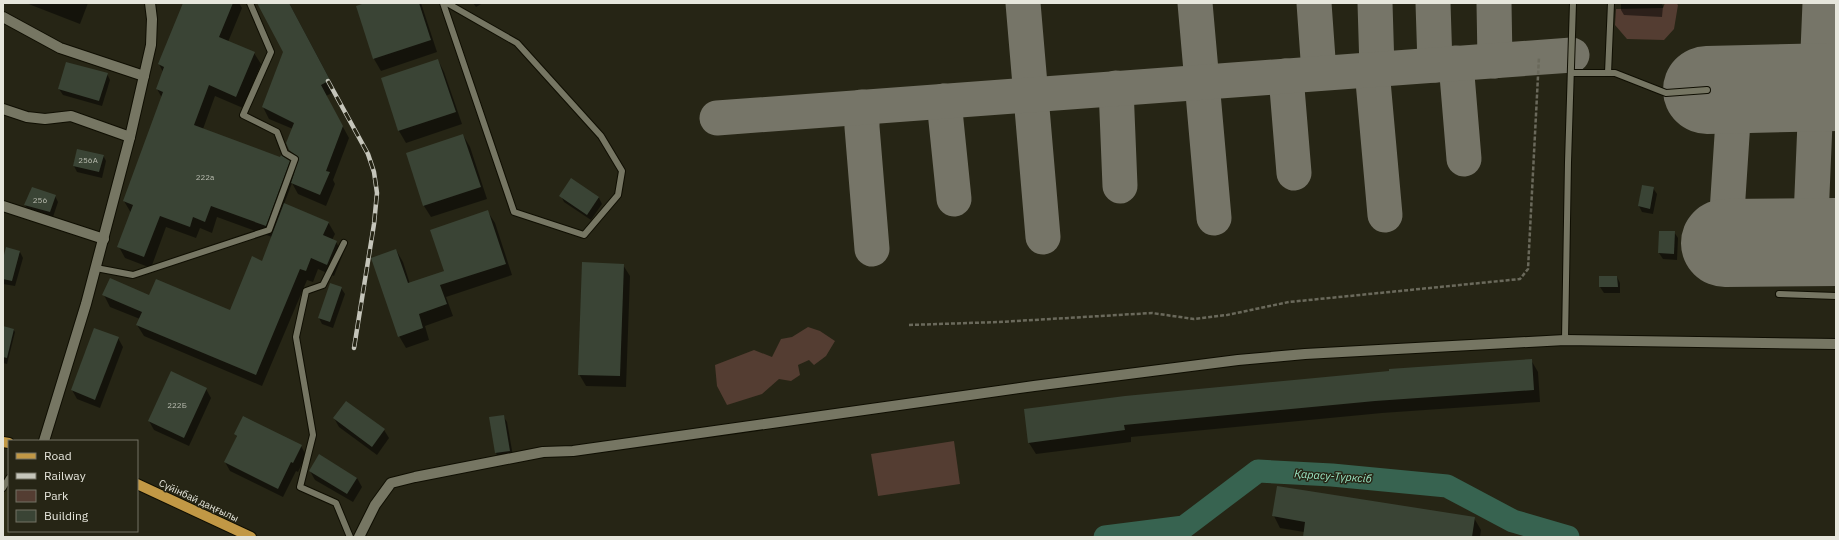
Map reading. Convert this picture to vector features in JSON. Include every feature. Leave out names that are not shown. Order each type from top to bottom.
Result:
[{"type":"main road","name":"Сүйінбай даңғылы","points":[[138,484],[250,537]]},
{"type":"street","points":[[44,440],[96,268],[130,137],[151,45],[152,19],[150,3]]},
{"type":"street","points":[[3,17],[60,48],[144,76]]},
{"type":"street","points":[[3,109],[26,117],[45,119],[70,116],[130,137]]},
{"type":"street","points":[[3,206],[104,239]]},
{"type":"street","points":[[359,537],[375,505],[391,483],[415,477],[543,452],[581,450],[1238,360],[1313,353],[1565,340],[1836,344]]},
{"type":"lane","points":[[96,268],[133,275],[269,230],[295,158],[285,153],[277,132],[243,115],[271,52],[250,3]]},
{"type":"lane","points":[[443,3],[514,212],[584,235],[618,196],[622,171],[602,136],[517,43],[447,3]]},
{"type":"lane","points":[[1565,340],[1573,3]]},
{"type":"lane","points":[[1608,73],[1611,3]]},
{"type":"lane","points":[[1572,73],[1615,73],[1666,92],[1707,90]]},
{"type":"lane","points":[[344,243],[323,285],[306,291],[296,337],[313,435],[300,487],[336,502],[350,537]]},
{"type":"lane","points":[[1779,294],[1836,296]]},
{"type":"path","points":[[909,325],[999,322],[1152,313],[1194,319],[1227,315],[1289,302],[1520,279],[1528,269],[1539,57]]},
{"type":"shaded area","points":[[3,478],[8,479],[8,532],[11,532],[9,537],[3,537]]},
{"type":"green space","points":[[1665,3],[1676,3],[1678,5],[1674,29],[1664,40],[1627,39],[1615,25],[1616,9],[1663,8]]},
{"type":"green space","points":[[808,327],[820,331],[835,341],[826,356],[814,365],[809,360],[798,365],[800,375],[791,381],[779,379],[762,394],[727,405],[717,386],[715,365],[754,350],[772,357],[781,339],[792,337]]},
{"type":"green space","points":[[954,441],[960,484],[878,496],[871,454]]},
{"type":"building","points":[[183,3],[233,3],[219,37],[255,52],[236,97],[209,85],[194,125],[280,157],[281,155],[290,161],[266,226],[211,206],[205,222],[193,217],[190,227],[160,216],[144,257],[117,247],[133,205],[123,201],[163,92],[156,89],[164,67],[158,64]]},
{"type":"building","points":[[257,3],[289,3],[330,80],[321,85],[343,126],[326,171],[330,172],[320,195],[291,183],[299,158],[289,150],[286,143],[294,123],[262,107],[283,52]]},
{"type":"building","points":[[365,3],[419,3],[431,40],[373,59],[356,6]]},
{"type":"building","points":[[438,59],[456,112],[398,131],[381,78]]},
{"type":"building","points":[[66,62],[108,73],[99,101],[58,89]]},
{"type":"building","points":[[463,134],[481,187],[423,206],[406,153]]},
{"type":"building","points":[[77,149],[104,155],[99,172],[73,166]]},
{"type":"building","points":[[571,178],[599,197],[587,215],[559,196]]},
{"type":"building","points":[[1642,185],[1654,187],[1650,209],[1638,206]]},
{"type":"building","points":[[32,187],[56,195],[50,212],[24,205]]},
{"type":"building","points":[[284,203],[329,222],[323,235],[337,241],[327,265],[311,258],[306,271],[300,269],[256,375],[136,325],[142,312],[102,295],[110,278],[149,295],[156,279],[230,310],[252,256],[262,261]]},
{"type":"building","points":[[488,210],[506,264],[440,285],[447,304],[419,314],[423,328],[398,337],[371,258],[396,249],[408,283],[444,271],[430,230]]},
{"type":"building","points":[[1659,231],[1675,231],[1674,254],[1658,253]]},
{"type":"building","points":[[6,247],[20,251],[12,281],[3,279],[3,259]]},
{"type":"building","points":[[582,262],[624,264],[620,376],[578,375]]},
{"type":"building","points":[[1599,276],[1617,276],[1618,287],[1599,287]]},
{"type":"building","points":[[330,283],[342,287],[330,322],[318,318]]},
{"type":"building","points":[[3,326],[14,329],[7,358],[3,357]]},
{"type":"building","points":[[94,328],[119,337],[95,400],[71,390]]},
{"type":"building","points":[[1532,359],[1534,390],[1375,401],[1124,425],[1125,430],[1028,443],[1024,409],[1125,396],[1389,371],[1389,369]]},
{"type":"building","points":[[171,371],[207,388],[184,438],[148,421]]},
{"type":"building","points":[[346,401],[385,429],[372,447],[333,418]]},
{"type":"building","points":[[504,415],[510,451],[495,453],[489,417]]},
{"type":"building","points":[[243,416],[302,445],[293,463],[291,462],[278,489],[224,462],[237,436],[234,434]]},
{"type":"building","points":[[319,454],[357,478],[347,494],[309,471]]},
{"type":"building","points":[[1277,486],[1475,517],[1472,537],[1303,537],[1305,522],[1272,516]]},
{"type":"waterway","name":"Қарасу-Түрксіб","points":[[1105,537],[1184,527],[1258,471],[1332,475],[1447,486],[1513,521],[1568,537]]},
{"type":"taxiway","points":[[1023,3],[1043,237]]},
{"type":"taxiway","points":[[1195,3],[1214,218]]},
{"type":"taxiway","points":[[1314,3],[1319,73]]},
{"type":"taxiway","points":[[1375,3],[1377,69]]},
{"type":"taxiway","points":[[1433,3],[1435,65]]},
{"type":"taxiway","points":[[1494,3],[1495,61]]},
{"type":"taxiway","points":[[1810,242],[1820,3]]},
{"type":"taxiway","points":[[717,118],[1572,55]]},
{"type":"taxiway","points":[[1456,63],[1464,159]]},
{"type":"taxiway","points":[[1372,70],[1385,215]]},
{"type":"taxiway","points":[[1286,76],[1294,173]]},
{"type":"taxiway","points":[[1116,88],[1120,186]]},
{"type":"taxiway","points":[[1725,243],[1735,90]]},
{"type":"taxiway","points":[[944,101],[954,199]]},
{"type":"taxiway","points":[[862,107],[862,127],[872,249]]},
{"type":"runway","points":[[1707,90],[1836,87]]},
{"type":"runway","points":[[1725,243],[1836,242]]},
{"type":"railway","points":[[328,81],[368,154],[374,172],[377,193],[374,224],[354,348]]}]
